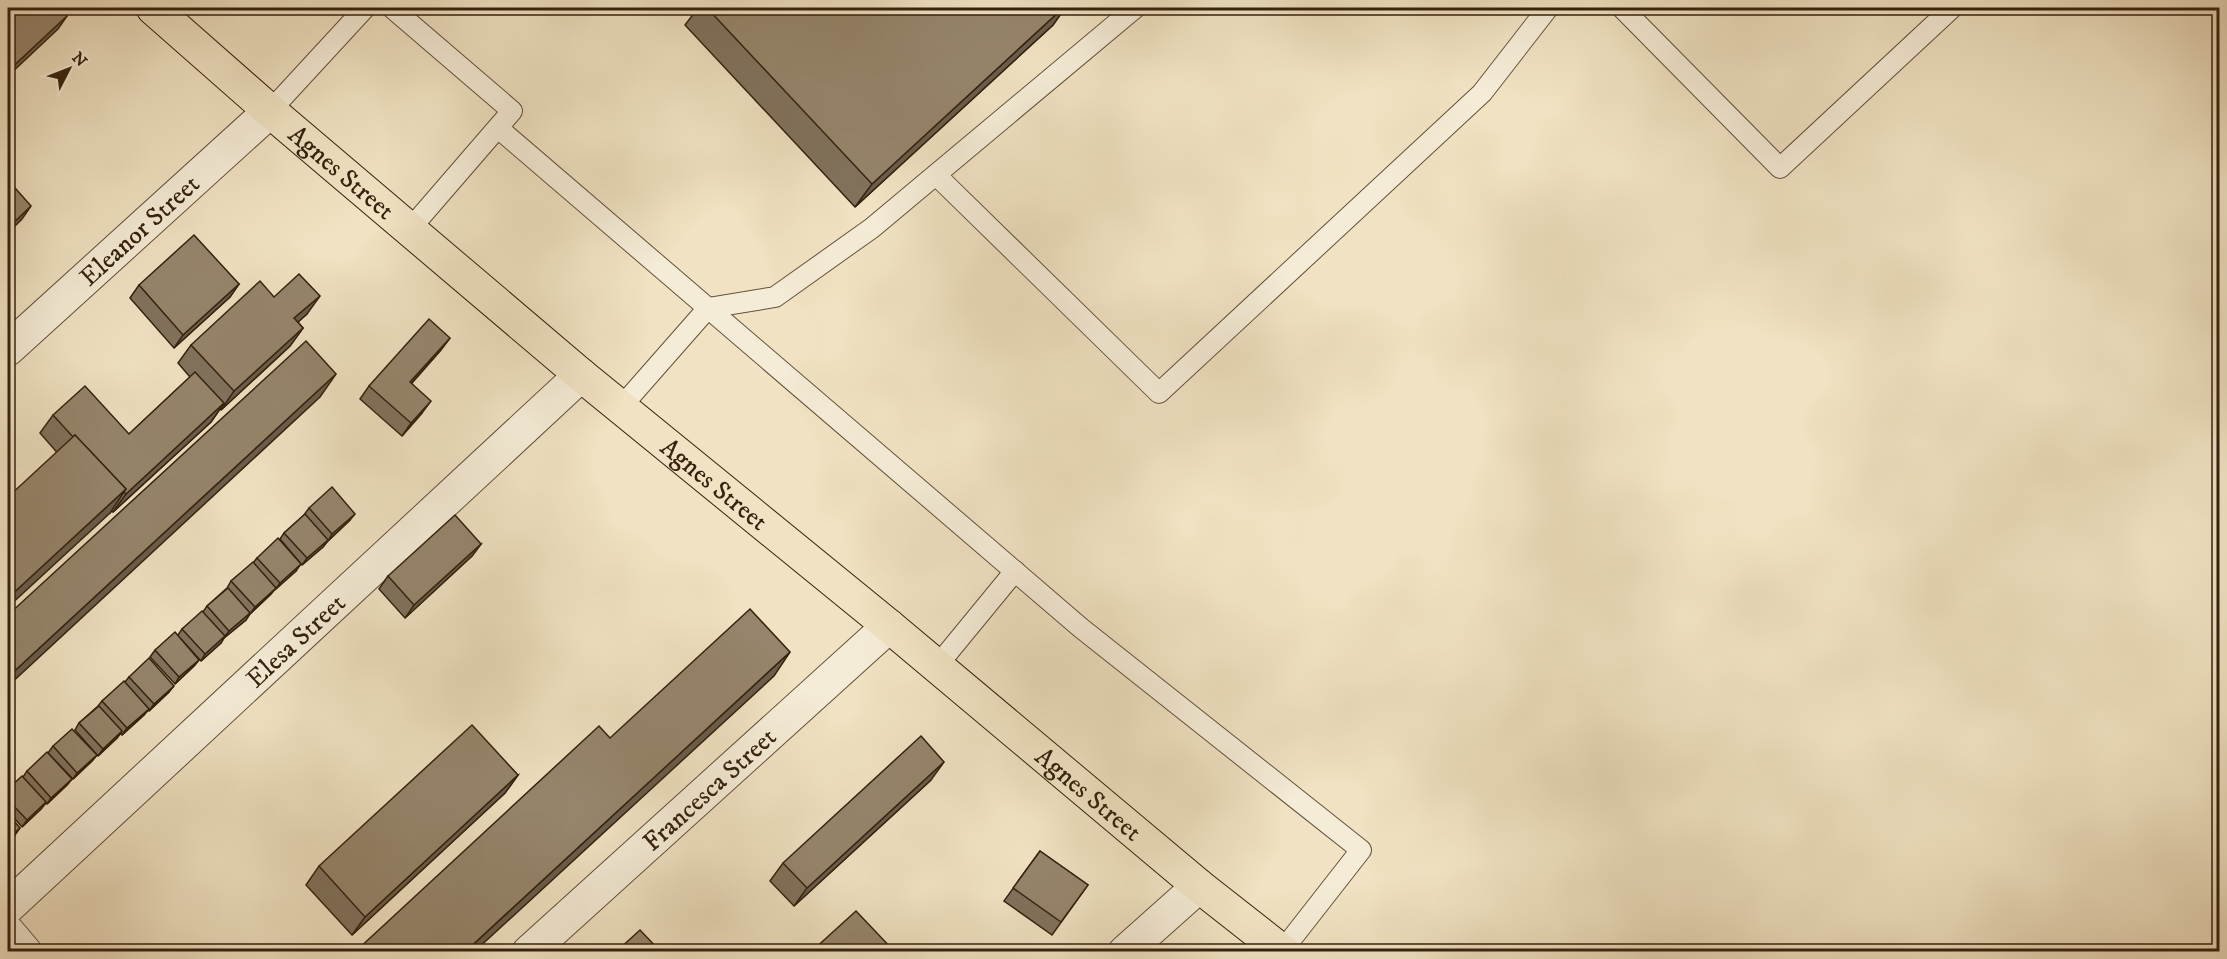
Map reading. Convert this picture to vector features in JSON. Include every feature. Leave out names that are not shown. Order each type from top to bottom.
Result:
[{"type":"main road","name":"Agnes Street","points":[[153,8],[270,111],[581,375],[889,626],[1199,886],[1282,951]]},
{"type":"street","name":"Eleanor Street","points":[[8,349],[270,111]]},
{"type":"street","name":"Elesa Street","points":[[8,907],[581,375]]},
{"type":"street","name":"Francesca Street","points":[[529,951],[889,626]]},
{"type":"street","points":[[1125,951],[1199,886]]},
{"type":"street","points":[[8,932],[25,951]]},
{"type":"lane","points":[[270,111],[365,8]]},
{"type":"lane","points":[[392,8],[512,111],[410,229]]},
{"type":"lane","points":[[621,408],[708,308],[775,297],[872,228],[1135,8]]},
{"type":"lane","points":[[936,175],[1159,393],[1482,93],[1548,8]]},
{"type":"lane","points":[[1622,8],[1780,168],[1952,8]]},
{"type":"lane","points":[[498,128],[1081,628],[1361,850],[1282,951]]},
{"type":"lane","points":[[937,666],[1016,572]]},
{"type":"building","points":[[8,8],[59,8],[67,16],[8,71]]},
{"type":"building","points":[[707,8],[1063,8],[872,184]]},
{"type":"building","points":[[8,180],[31,206],[8,228]]},
{"type":"building","points":[[194,235],[239,284],[183,335],[139,285]]},
{"type":"building","points":[[299,274],[320,296],[294,318],[303,328],[234,391],[191,345],[260,281],[274,297]]},
{"type":"building","points":[[429,319],[450,338],[410,382],[431,401],[411,423],[369,386]]},
{"type":"building","points":[[306,341],[336,374],[8,677],[8,615]]},
{"type":"building","points":[[195,372],[224,403],[126,494],[124,492],[126,489],[53,415],[85,386],[129,434]]},
{"type":"building","points":[[75,435],[126,489],[8,598],[8,497]]},
{"type":"building","points":[[332,487],[355,514],[332,534],[309,508]]},
{"type":"building","points":[[305,514],[328,540],[307,558],[284,533]]},
{"type":"building","points":[[455,515],[481,544],[414,605],[388,576]]},
{"type":"building","points":[[278,538],[301,564],[280,583],[257,558]]},
{"type":"building","points":[[253,562],[276,588],[255,607],[231,581]]},
{"type":"building","points":[[228,588],[250,613],[229,631],[207,606]]},
{"type":"building","points":[[750,609],[790,652],[466,951],[356,951],[599,726],[610,738]]},
{"type":"building","points":[[202,611],[225,636],[205,654],[182,629]]},
{"type":"building","points":[[175,632],[199,660],[179,677],[155,650]]},
{"type":"building","points":[[149,658],[174,686],[154,704],[129,677]]},
{"type":"building","points":[[124,681],[149,709],[127,728],[102,701]]},
{"type":"building","points":[[99,706],[122,731],[103,749],[79,723]]},
{"type":"building","points":[[472,725],[518,775],[365,917],[319,866]]},
{"type":"building","points":[[72,729],[97,755],[77,773],[53,746]]},
{"type":"building","points":[[921,736],[944,762],[807,888],[783,863]]},
{"type":"building","points":[[47,752],[72,779],[51,798],[27,771]]},
{"type":"building","points":[[22,776],[46,802],[27,820],[8,800],[8,789]]},
{"type":"building","points":[[8,814],[20,828],[8,839]]},
{"type":"building","points":[[1040,851],[1088,885],[1061,922],[1013,888]]},
{"type":"building","points":[[856,911],[894,951],[812,951]]},
{"type":"building","points":[[640,930],[660,951],[617,951]]}]
